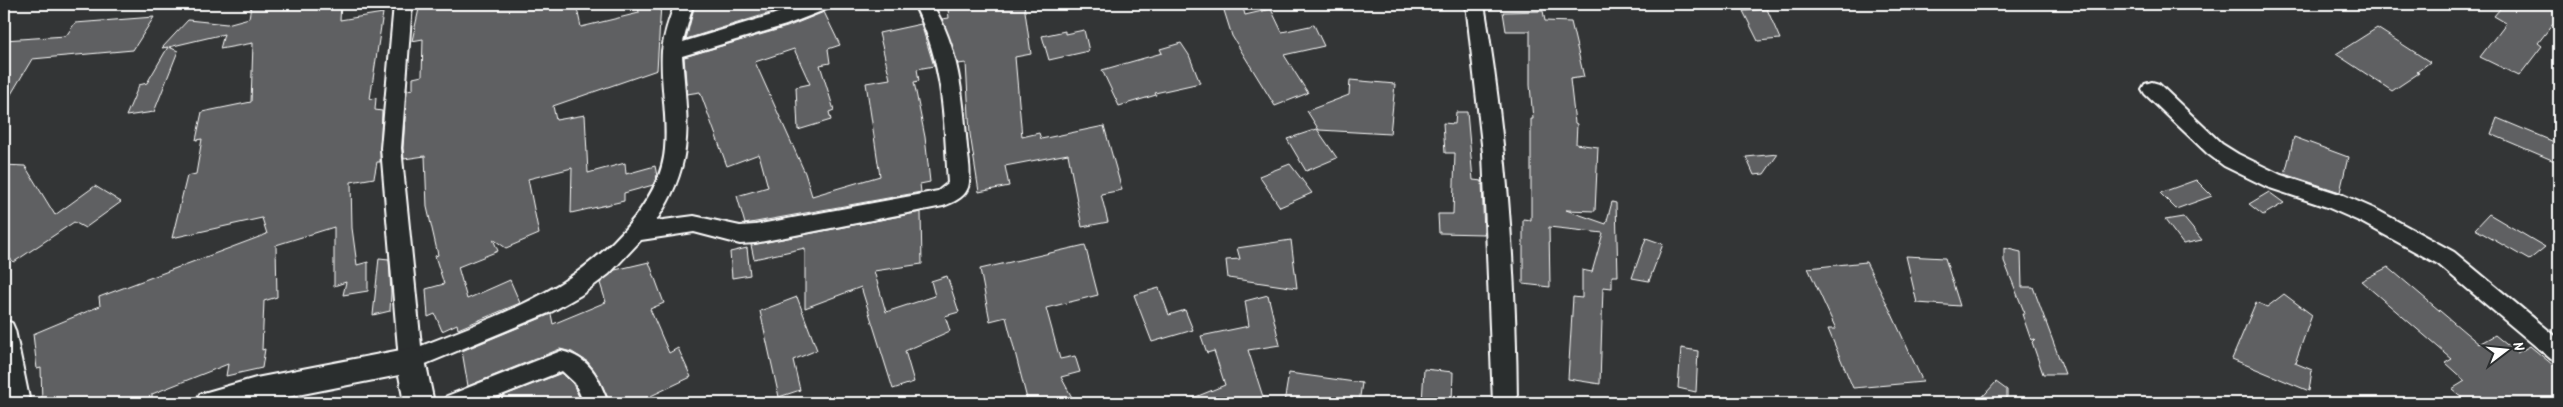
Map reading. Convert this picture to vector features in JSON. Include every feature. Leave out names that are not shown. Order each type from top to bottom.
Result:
[{"type":"street","points":[[403,4],[391,148],[411,360],[419,403]]},
{"type":"street","points":[[210,403],[411,360],[550,303],[578,287],[606,265],[638,232],[669,179],[674,164],[676,126],[672,52],[675,30],[684,4]]},
{"type":"street","points":[[672,52],[779,20],[820,4]]},
{"type":"street","points":[[638,232],[694,224],[740,235],[755,234],[943,198],[954,192],[959,183],[948,73],[936,25],[923,4]]},
{"type":"street","points":[[1475,4],[1486,71],[1498,218],[1505,403]]},
{"type":"street","points":[[2152,88],[2215,148],[2231,160],[2274,181],[2328,198],[2369,216],[2446,258],[2559,352]]},
{"type":"street","points":[[4,330],[18,403]]},
{"type":"street","points":[[456,403],[561,360],[572,362],[579,368],[596,403]]},
{"type":"building","points":[[263,4],[341,4],[340,20],[383,13],[370,99],[376,98],[375,110],[382,111],[380,162],[377,162],[374,178],[351,182],[352,228],[357,265],[368,262],[368,291],[343,295],[346,282],[334,286],[334,227],[276,245],[277,297],[264,301],[262,350],[265,349],[262,368],[226,376],[228,364],[152,394],[152,403],[42,403],[41,368],[37,369],[33,334],[100,306],[99,297],[267,234],[262,218],[172,238],[187,176],[196,174],[202,139],[196,140],[202,112],[251,102],[253,43],[220,49],[224,34],[169,47],[178,51],[154,112],[126,116],[139,85],[147,83],[168,47],[162,48],[188,20],[227,24],[249,18],[251,6]]},
{"type":"building","points":[[420,4],[576,4],[581,27],[639,13],[638,4],[661,4],[657,70],[553,106],[556,120],[585,115],[588,173],[625,163],[626,174],[655,166],[657,176],[653,185],[624,193],[624,201],[571,213],[572,168],[528,179],[539,234],[506,248],[493,239],[498,251],[458,267],[467,299],[510,280],[520,303],[458,329],[457,324],[442,331],[435,314],[428,317],[426,289],[444,284],[435,256],[438,255],[427,207],[425,156],[404,159],[403,148],[407,90],[413,89],[413,78],[422,76],[423,39],[412,41]]},
{"type":"building","points":[[695,4],[785,4],[786,8],[686,39]]},
{"type":"building","points":[[990,4],[1024,4],[1031,54],[1015,57],[1022,137],[1039,133],[1041,139],[1104,126],[1122,190],[1101,194],[1108,222],[1082,227],[1068,154],[1005,166],[1009,186],[979,192],[970,134],[966,63],[958,64],[942,19],[949,18],[948,9]]},
{"type":"building","points":[[1222,4],[1242,4],[1245,15],[1271,9],[1282,32],[1314,25],[1324,46],[1284,55],[1308,93],[1275,106],[1232,36]]},
{"type":"building","points":[[2504,4],[2559,4],[2559,16],[2538,43],[2542,46],[2519,76],[2480,57],[2506,23],[2494,16]]},
{"type":"building","points":[[1767,9],[1780,39],[1758,41],[1743,11]]},
{"type":"building","points":[[1543,11],[1545,21],[1571,22],[1584,77],[1570,79],[1575,123],[1577,124],[1576,144],[1598,147],[1595,211],[1566,210],[1606,224],[1612,202],[1616,203],[1618,276],[1612,276],[1612,288],[1603,287],[1600,384],[1568,379],[1573,297],[1582,298],[1582,270],[1592,272],[1603,233],[1549,227],[1550,287],[1523,284],[1523,219],[1531,220],[1531,119],[1533,119],[1530,85],[1530,31],[1506,31],[1503,12]]},
{"type":"building","points":[[824,12],[840,45],[828,49],[830,63],[820,65],[834,110],[829,112],[831,120],[798,130],[796,87],[810,84],[794,49],[755,62],[805,173],[812,196],[880,176],[866,83],[890,79],[879,33],[921,24],[934,66],[917,69],[919,81],[914,82],[925,137],[930,182],[920,184],[921,192],[745,224],[737,196],[768,187],[759,154],[727,166],[700,92],[687,94],[684,57],[787,27]]},
{"type":"building","points":[[154,17],[133,50],[32,59],[4,106],[4,40],[66,36],[75,23]]},
{"type":"building","points":[[2377,28],[2430,62],[2417,72],[2419,73],[2392,91],[2336,54]]},
{"type":"building","points":[[1084,30],[1089,51],[1049,60],[1042,36],[1065,31],[1065,34]]},
{"type":"building","points":[[1181,43],[1189,55],[1200,83],[1155,93],[1156,95],[1119,106],[1102,70],[1162,53],[1160,49]]},
{"type":"building","points":[[1350,80],[1395,84],[1390,134],[1319,130],[1307,111],[1349,95]]},
{"type":"building","points":[[1456,112],[1467,112],[1473,180],[1482,181],[1484,234],[1439,233],[1438,214],[1453,214],[1455,153],[1445,153],[1443,123],[1455,124]]},
{"type":"building","points":[[2497,118],[2559,144],[2559,163],[2491,134]]},
{"type":"building","points":[[1317,129],[1337,158],[1306,171],[1287,139]]},
{"type":"building","points":[[2294,137],[2348,157],[2340,192],[2285,174]]},
{"type":"building","points":[[1778,154],[1764,174],[1754,175],[1746,157]]},
{"type":"building","points":[[1290,164],[1312,193],[1280,207],[1259,176]]},
{"type":"building","points":[[4,165],[25,166],[55,215],[95,186],[121,202],[85,228],[74,222],[14,262],[4,254]]},
{"type":"building","points":[[2196,180],[2212,196],[2176,209],[2160,193]]},
{"type":"building","points":[[2269,192],[2284,203],[2263,215],[2249,204]]},
{"type":"building","points":[[921,212],[922,264],[874,271],[886,312],[935,296],[931,281],[947,276],[959,312],[945,316],[950,331],[905,351],[914,382],[893,389],[861,287],[805,308],[805,248],[754,259],[751,245]]},
{"type":"building","points":[[2489,214],[2545,247],[2529,260],[2475,229]]},
{"type":"building","points":[[2183,217],[2202,240],[2183,244],[2165,220]]},
{"type":"building","points":[[1646,238],[1663,244],[1649,281],[1632,278]]},
{"type":"building","points":[[1291,240],[1297,288],[1228,278],[1226,260],[1240,259],[1237,248]]},
{"type":"building","points":[[1085,245],[1098,295],[1046,308],[1060,359],[1075,356],[1080,372],[1061,377],[1075,403],[1028,403],[1006,317],[990,321],[980,269]]},
{"type":"building","points":[[747,248],[750,275],[732,278],[730,252]]},
{"type":"building","points":[[2004,248],[2021,252],[2022,287],[2033,287],[2065,374],[2043,374],[2032,342],[2035,339],[2031,340],[2022,314],[2025,314],[2004,261]]},
{"type":"building","points":[[1906,256],[1945,258],[1960,306],[1917,303]]},
{"type":"building","points":[[379,258],[389,259],[390,311],[373,315]]},
{"type":"building","points":[[649,262],[664,303],[650,309],[669,353],[678,348],[691,377],[636,403],[610,403],[598,376],[588,362],[572,352],[560,349],[468,386],[462,351],[551,314],[553,324],[606,302],[600,283],[615,270]]},
{"type":"building","points":[[1866,262],[1923,382],[1853,388],[1828,329],[1836,329],[1808,268]]},
{"type":"building","points":[[2388,267],[2479,344],[2495,335],[2517,353],[2530,346],[2559,370],[2559,403],[2469,403],[2452,389],[2465,381],[2445,363],[2452,359],[2361,281]]},
{"type":"building","points":[[1159,288],[1169,315],[1185,310],[1193,330],[1152,342],[1134,295]]},
{"type":"building","points":[[2284,294],[2312,315],[2295,363],[2312,370],[2309,391],[2232,359],[2256,302],[2267,307]]},
{"type":"building","points":[[1268,295],[1280,345],[1248,350],[1265,403],[1181,403],[1225,385],[1214,351],[1207,353],[1201,336],[1249,326],[1245,301]]},
{"type":"building","points":[[797,297],[817,350],[793,360],[800,390],[779,397],[760,311]]},
{"type":"building","points":[[1681,348],[1698,351],[1696,392],[1678,388]]},
{"type":"building","points":[[1424,369],[1453,372],[1452,403],[1422,403]]},
{"type":"building","points":[[562,373],[573,384],[582,403],[485,403]]},
{"type":"building","points":[[1289,373],[1362,383],[1359,403],[1284,403]]},
{"type":"building","points":[[1996,382],[2007,390],[2007,397],[2001,403],[1977,403]]}]
